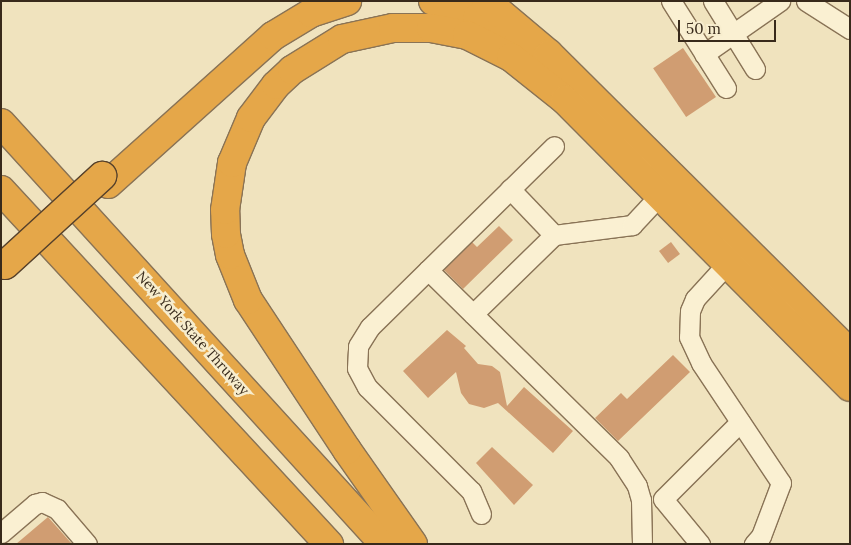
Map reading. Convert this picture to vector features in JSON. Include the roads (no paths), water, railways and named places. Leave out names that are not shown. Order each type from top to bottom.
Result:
[{"type":"highway","points":[[5,272],[263,31],[312,1]]},
{"type":"highway","points":[[105,180],[272,36],[311,13],[347,1]]},
{"type":"highway","points":[[434,1],[461,10],[493,27],[537,67],[557,92],[726,265],[846,373]]},
{"type":"highway","points":[[472,1],[527,35]]},
{"type":"highway","points":[[486,1],[527,35],[814,318],[850,345]]},
{"type":"highway","points":[[413,544],[261,322],[238,278],[226,234],[226,193],[232,163],[251,118],[281,80],[326,47],[376,30],[431,28],[467,36],[511,57],[557,92]]},
{"type":"highway","name":"New York State Thruway","points":[[1,123],[384,544]]},
{"type":"highway","points":[[1,190],[329,544]]},
{"type":"highway","points":[[1,203],[80,275]]},
{"type":"highway","points":[[814,318],[846,373]]},
{"type":"street","points":[[671,1],[726,88]]},
{"type":"street","points":[[713,1],[755,69]]},
{"type":"street","points":[[704,54],[734,35],[780,1]]},
{"type":"street","points":[[806,1],[850,29]]},
{"type":"street","points":[[481,514],[471,491],[367,387],[357,368],[358,346],[363,336],[554,146]]},
{"type":"street","points":[[510,189],[554,235]]},
{"type":"street","points":[[473,314],[554,235],[632,226],[659,196]]},
{"type":"street","points":[[726,265],[695,299],[690,311],[689,337],[701,363],[781,483],[760,536],[754,544]]},
{"type":"street","points":[[428,270],[619,458],[637,486],[641,500],[642,544]]},
{"type":"street","points":[[641,500],[663,499],[740,422]]},
{"type":"street","points":[[663,499],[700,544]]},
{"type":"street","points":[[1,533],[35,504],[42,502],[57,509],[87,544]]}]
